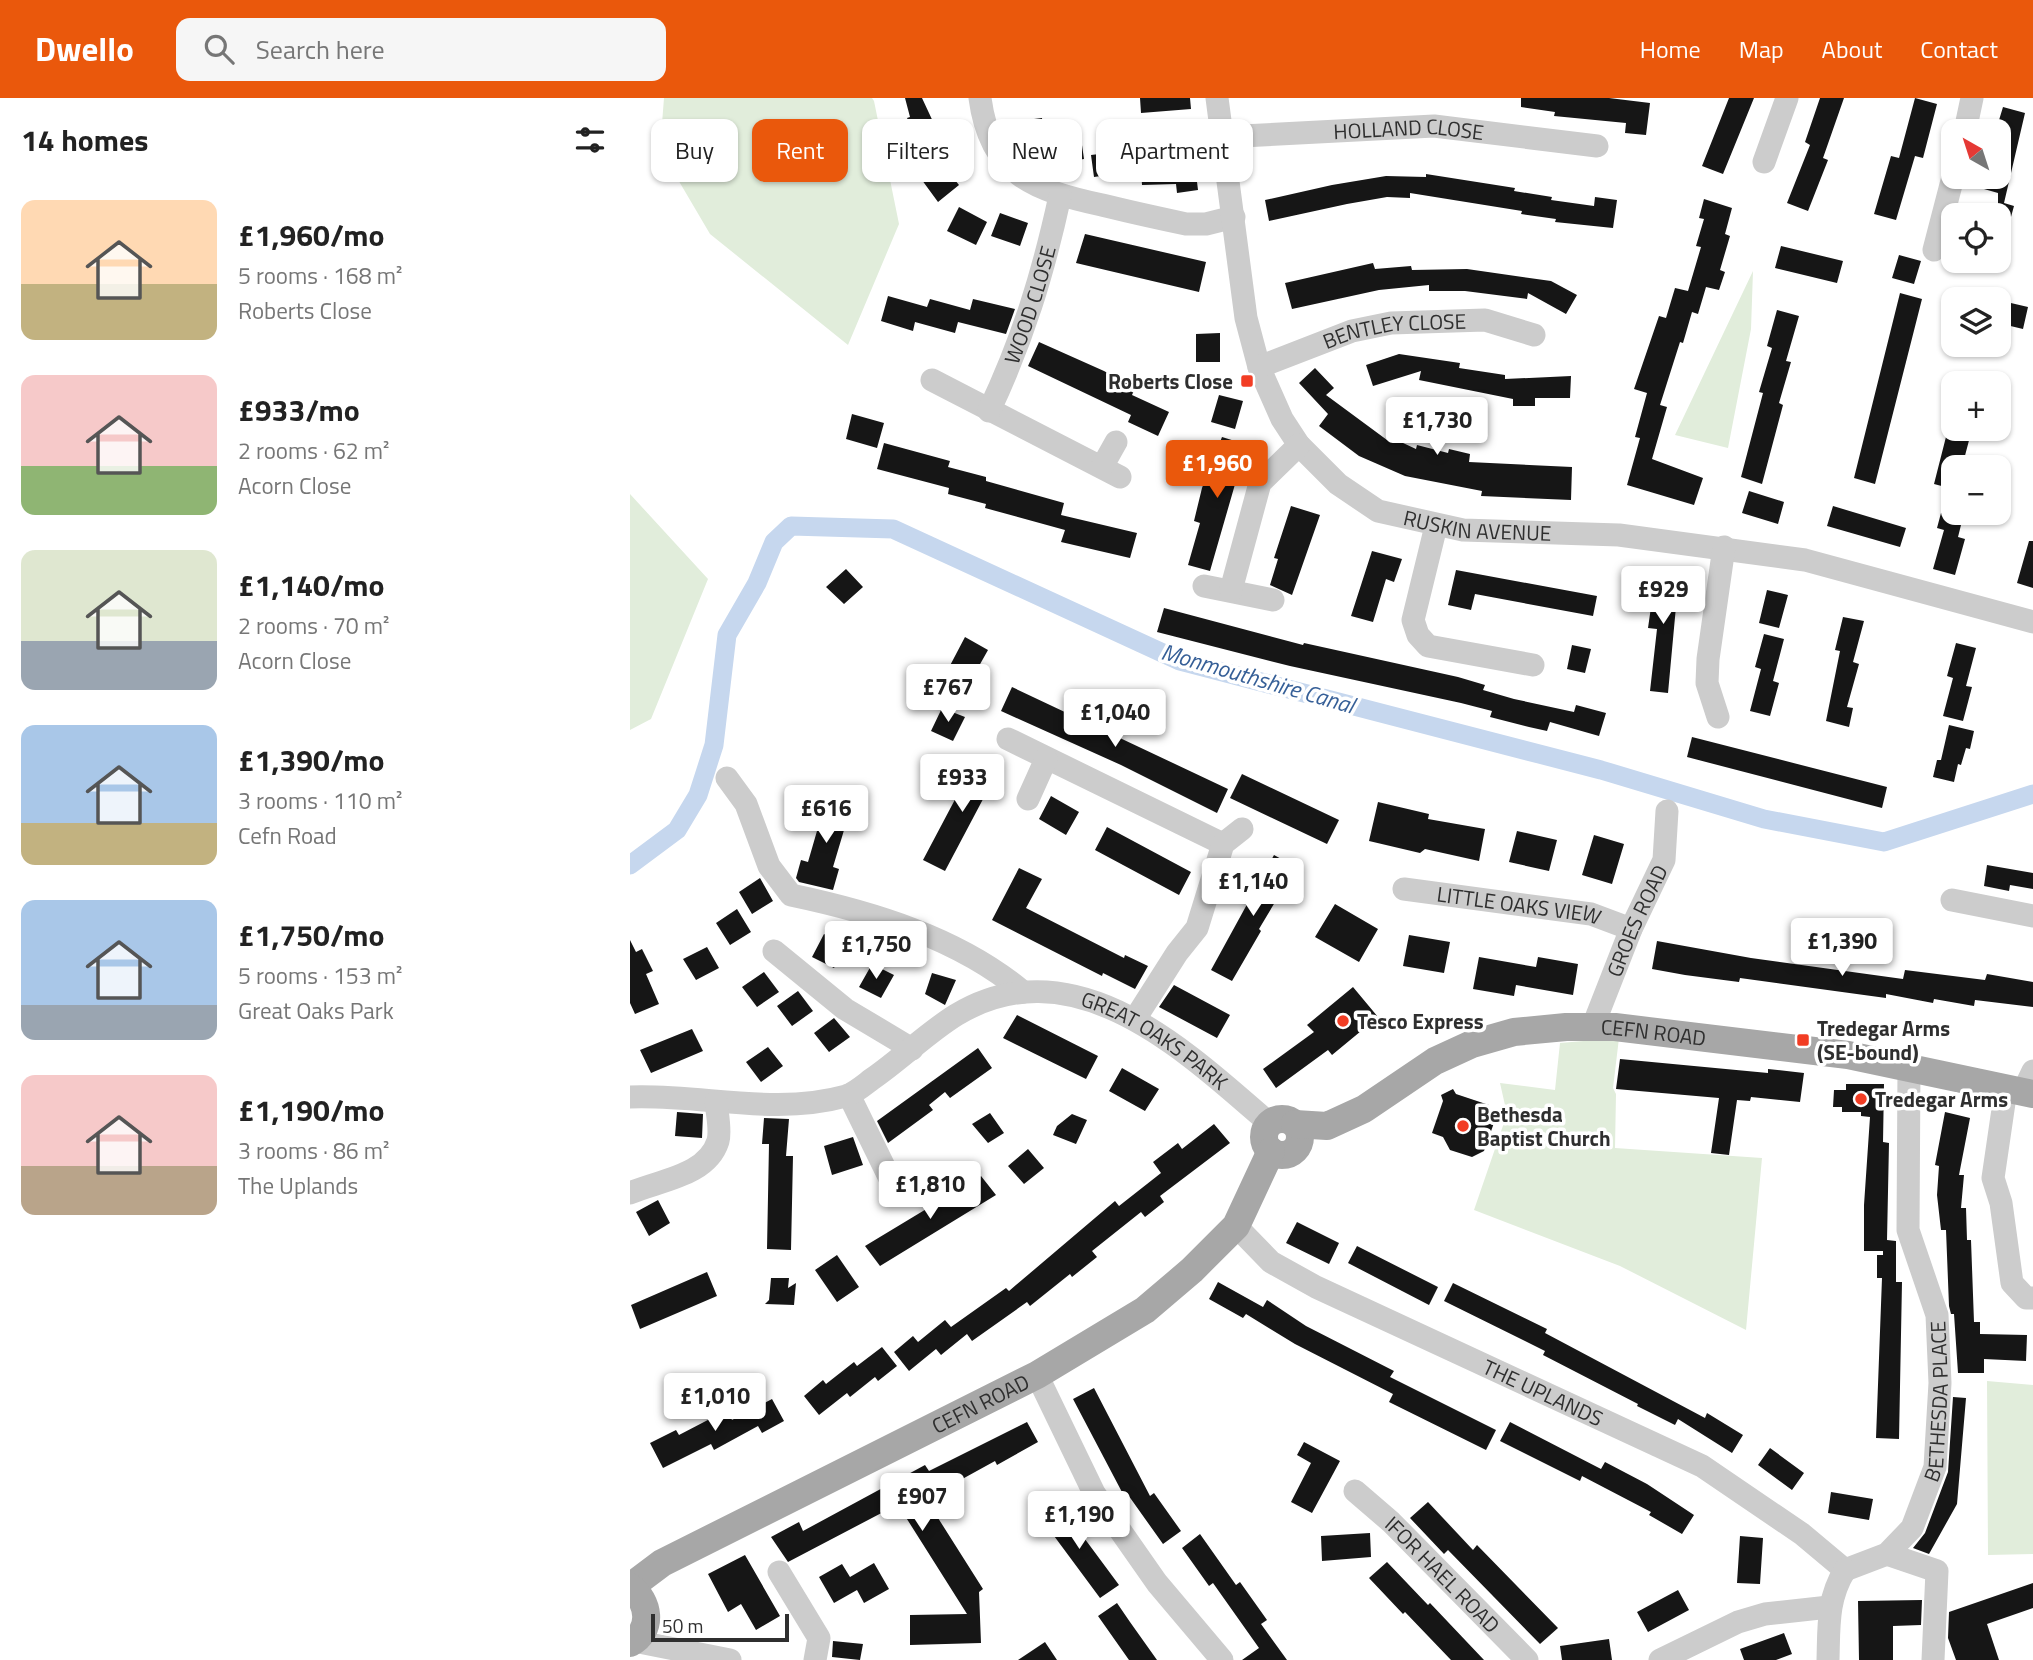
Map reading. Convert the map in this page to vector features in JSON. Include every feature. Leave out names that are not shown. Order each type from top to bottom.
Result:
[{"type":"main road","name":"CEFN ROAD","points":[[632,1642],[643,1630],[647,1614],[644,1602],[630,1587],[662,1563],[1037,1375],[1145,1310],[1192,1270],[1236,1226],[1279,1133],[1327,1126],[1364,1109],[1435,1061],[1472,1044],[1514,1032],[1593,1026],[1726,1039],[1847,1055],[2024,1087]]},
{"type":"street","points":[[980,98],[995,150],[1005,164],[1028,181],[1060,196],[1186,224],[1206,224],[1234,217]]},
{"type":"street","name":"RUSKIN AVENUE","points":[[1217,98],[1220,119]]},
{"type":"street","points":[[1763,162],[1787,98]]},
{"type":"street","points":[[1968,119],[1972,98]]},
{"type":"street","name":"HOLLAND CLOSE","points":[[1253,135],[1434,126],[1597,146]]},
{"type":"street","name":"RUSKIN AVENUE","points":[[1229,182],[1246,318],[1259,367],[1282,419],[1299,445],[1338,484],[1378,511],[1463,530],[1600,534],[1724,547],[1805,560],[2033,622]]},
{"type":"street","points":[[1934,250],[1950,189]]},
{"type":"street","name":"WOOD CLOSE","points":[[989,411],[1018,348],[1049,248],[1060,196]]},
{"type":"street","name":"BENTLEY CLOSE","points":[[1259,367],[1352,331],[1391,323],[1485,320],[1534,335]]},
{"type":"street","points":[[932,380],[1111,472],[1116,442]]},
{"type":"street","points":[[1231,590],[1260,483],[1299,445]]},
{"type":"street","points":[[1436,526],[1413,620],[1418,635],[1428,646],[1533,665]]},
{"type":"street","points":[[1717,717],[1707,683],[1724,547]]},
{"type":"street","points":[[1204,586],[1273,600]]},
{"type":"street","points":[[1007,738],[1223,844]]},
{"type":"street","points":[[1028,799],[1046,759]]},
{"type":"street","points":[[731,782],[752,819],[769,866],[791,895],[863,911],[960,951],[1003,975],[1023,992]]},
{"type":"street","name":"GROES ROAD","points":[[1593,1026],[1631,929],[1664,860],[1667,811]]},
{"type":"street","points":[[1136,1018],[1177,953],[1198,928],[1223,844],[1242,829]]},
{"type":"street","name":"LITTLE OAKS VIEW","points":[[1404,889],[1591,914],[1631,929]]},
{"type":"street","points":[[1952,900],[2033,916]]},
{"type":"street","points":[[774,951],[845,1009],[912,1049]]},
{"type":"street","name":"GREAT OAKS PARK","points":[[630,1097],[661,1096],[716,1102],[804,1105],[849,1095],[954,1016],[989,997],[1058,991],[1136,1018],[1220,1081],[1279,1133]]},
{"type":"street","name":"BETHESDA PLACE","points":[[1845,1570],[1887,1554],[1912,1528],[1935,1467],[1940,1382],[1937,1315],[1908,1230],[1909,1068]]},
{"type":"street","points":[[2024,1087],[1993,1178],[2001,1203],[2012,1283],[2026,1298],[2033,1298]]},
{"type":"street","points":[[849,1095],[893,1185]]},
{"type":"street","points":[[630,1193],[689,1172],[708,1160],[719,1139],[716,1102]]},
{"type":"street","name":"THE UPLANDS","points":[[1236,1226],[1271,1262],[1316,1287],[1702,1466],[1802,1535],[1845,1570]]},
{"type":"street","points":[[1037,1375],[1094,1493],[1157,1583],[1222,1660]]},
{"type":"street","name":"IFOR HAEL ROAD","points":[[1354,1491],[1391,1522],[1527,1660]]},
{"type":"street","points":[[1887,1554],[1937,1571],[1934,1660]]},
{"type":"street","points":[[1828,1660],[1829,1607],[1834,1588],[1845,1570]]},
{"type":"street","points":[[779,1572],[819,1638],[815,1660]]},
{"type":"street","points":[[1660,1660],[1738,1622],[1765,1614],[1829,1607]]},
{"type":"street","points":[[632,1642],[730,1660]]},
{"type":"green space","points":[[664,98],[872,98],[878,119],[862,119],[862,182],[890,182],[899,224],[848,345],[710,234],[679,182],[738,182],[738,119],[662,119]]},
{"type":"green space","points":[[1753,271],[1751,329],[1728,448],[1675,435]]},
{"type":"green space","points":[[630,494],[708,579],[651,719],[630,730]]},
{"type":"green space","points":[[1619,1038],[1613,1088],[1616,1094],[1615,1148],[1762,1158],[1746,1330],[1620,1266],[1474,1210],[1507,1114],[1500,1083],[1555,1090],[1560,1043]]},
{"type":"green space","points":[[1987,1381],[2033,1385],[2033,1554],[1988,1555]]},
{"type":"building","points":[[905,98],[922,98],[932,119],[907,119],[910,117]]},
{"type":"building","points":[[1140,98],[1190,98],[1191,109],[1141,113]]},
{"type":"building","points":[[1521,98],[1609,98],[1650,103],[1646,135],[1625,133],[1626,123],[1554,116],[1555,112],[1521,107]]},
{"type":"building","points":[[1729,98],[1754,98],[1723,174],[1702,166]]},
{"type":"building","points":[[1820,98],[1844,98],[1823,158],[1828,160],[1808,211],[1787,203],[1810,145],[1805,142]]},
{"type":"building","points":[[1915,98],[1937,104],[1923,158],[1915,156],[1896,220],[1874,214],[1891,156],[1899,158]]},
{"type":"building","points":[[2003,107],[2025,113],[2011,173],[2011,119],[1999,119]]},
{"type":"building","points":[[1096,154],[1096,177],[1094,177],[1091,155]]},
{"type":"building","points":[[1426,174],[1515,188],[1514,191],[1552,197],[1551,200],[1594,206],[1595,197],[1617,200],[1613,228],[1555,222],[1556,219],[1521,214],[1522,211],[1410,193],[1410,198],[1387,197],[1269,221],[1265,200],[1386,176],[1426,177]]},
{"type":"building","points":[[923,182],[957,182],[959,185],[938,202]]},
{"type":"building","points":[[1142,182],[1197,182],[1198,190],[1177,193],[1176,184],[1142,185]]},
{"type":"building","points":[[1984,189],[2007,189],[2004,203],[1998,203],[1998,193]]},
{"type":"building","points":[[1704,199],[1732,208],[1725,234],[1730,236],[1720,270],[1725,272],[1719,290],[1706,287],[1698,314],[1692,312],[1683,343],[1680,342],[1660,405],[1667,407],[1652,459],[1703,478],[1694,505],[1627,485],[1640,438],[1635,437],[1647,393],[1634,389],[1659,316],[1666,318],[1675,288],[1688,291],[1701,247],[1696,246],[1704,219],[1699,218]]},
{"type":"building","points":[[959,207],[987,222],[976,245],[947,231]]},
{"type":"building","points":[[1000,213],[1028,223],[1020,246],[991,236]]},
{"type":"building","points":[[1085,234],[1206,262],[1199,292],[1076,263]]},
{"type":"building","points":[[1781,246],[1843,261],[1837,283],[1775,268]]},
{"type":"building","points":[[1899,255],[1921,261],[1914,284],[1892,278]]},
{"type":"building","points":[[1373,263],[1375,269],[1411,266],[1412,270],[1467,269],[1551,281],[1577,295],[1566,314],[1528,293],[1527,299],[1465,291],[1429,291],[1429,285],[1379,290],[1292,309],[1285,283]]},
{"type":"building","points":[[1900,293],[1922,299],[1875,484],[1854,478]]},
{"type":"building","points":[[888,296],[927,307],[930,299],[970,310],[973,299],[1015,309],[1006,334],[958,322],[955,333],[915,322],[913,331],[881,321]]},
{"type":"building","points":[[2011,303],[2028,307],[2023,329],[2011,326]]},
{"type":"building","points":[[1777,310],[1799,316],[1786,361],[1791,362],[1779,403],[1783,405],[1762,484],[1741,477],[1763,393],[1759,392],[1772,348],[1767,346]]},
{"type":"building","points":[[1220,333],[1220,362],[1196,362],[1196,334]]},
{"type":"building","points":[[1039,342],[1104,371],[1135,388],[1132,395],[1169,412],[1158,436],[1128,422],[1131,415],[1028,366]]},
{"type":"building","points":[[1399,354],[1460,363],[1459,368],[1505,375],[1505,379],[1571,376],[1570,398],[1535,398],[1535,406],[1513,406],[1513,399],[1419,380],[1421,371],[1373,386],[1366,365]]},
{"type":"building","points":[[1315,368],[1334,388],[1326,395],[1387,440],[1388,436],[1416,449],[1417,445],[1448,453],[1449,449],[1470,454],[1469,462],[1572,467],[1571,500],[1481,496],[1482,491],[1405,476],[1359,456],[1319,426],[1328,414],[1299,383]]},
{"type":"building","points":[[1219,395],[1243,401],[1235,429],[1211,422]]},
{"type":"building","points":[[852,414],[884,423],[877,448],[846,439]]},
{"type":"building","points":[[1222,437],[1251,446],[1244,468],[1240,467],[1210,571],[1188,565],[1200,523],[1194,521],[1202,488]]},
{"type":"building","points":[[1945,441],[1969,441],[1965,455],[1941,455]]},
{"type":"building","points":[[884,443],[950,461],[948,467],[986,477],[986,481],[1064,503],[1061,515],[1137,533],[1130,558],[1061,542],[1065,530],[985,508],[986,504],[948,494],[949,488],[877,469]]},
{"type":"building","points":[[1941,456],[1941,486],[1934,484]]},
{"type":"building","points":[[1749,491],[1784,502],[1778,524],[1742,513]]},
{"type":"building","points":[[1291,506],[1320,515],[1292,595],[1270,585],[1278,559],[1274,558]]},
{"type":"building","points":[[1833,506],[1906,528],[1900,547],[1827,526]]},
{"type":"building","points":[[1941,513],[1941,525],[1961,525],[1958,537],[1965,539],[1955,575],[1933,569],[1944,530],[1937,528]]},
{"type":"building","points":[[2029,541],[2033,541],[2033,588],[2017,583]]},
{"type":"building","points":[[1372,551],[1402,559],[1394,582],[1386,579],[1373,622],[1351,616]]},
{"type":"building","points":[[846,569],[863,587],[844,604],[826,587]]},
{"type":"building","points":[[1456,570],[1597,596],[1593,616],[1475,594],[1471,610],[1448,605]]},
{"type":"building","points":[[1651,570],[1679,574],[1668,693],[1650,691],[1657,629],[1648,628],[1653,593],[1648,592]]},
{"type":"building","points":[[1767,590],[1788,595],[1779,628],[1759,623]]},
{"type":"building","points":[[1164,608],[1303,645],[1304,643],[1458,677],[1485,685],[1483,690],[1514,699],[1574,712],[1576,705],[1606,713],[1599,736],[1550,722],[1547,731],[1529,727],[1490,717],[1492,711],[1461,703],[1290,666],[1157,632]]},
{"type":"building","points":[[1843,617],[1864,621],[1853,662],[1859,664],[1847,707],[1853,708],[1849,727],[1826,721],[1840,651],[1835,650]]},
{"type":"building","points":[[1764,634],[1784,639],[1773,681],[1779,683],[1770,716],[1750,711],[1761,669],[1755,667]]},
{"type":"building","points":[[965,637],[988,650],[956,707],[934,696]]},
{"type":"building","points":[[1956,643],[1976,648],[1966,686],[1972,687],[1963,721],[1943,716],[1953,678],[1947,676]]},
{"type":"building","points":[[1572,645],[1591,649],[1585,673],[1567,669]]},
{"type":"building","points":[[1012,687],[1228,789],[1217,813],[1121,765],[1001,711]]},
{"type":"building","points":[[942,708],[965,717],[953,741],[931,731]]},
{"type":"building","points":[[1949,725],[1974,731],[1970,749],[1966,748],[1961,765],[1958,764],[1954,782],[1933,777],[1937,760],[1941,760]]},
{"type":"building","points":[[1692,737],[1887,787],[1882,808],[1687,757]]},
{"type":"building","points":[[978,756],[1000,767],[945,871],[923,860]]},
{"type":"building","points":[[1242,774],[1339,820],[1327,844],[1230,798]]},
{"type":"building","points":[[828,793],[853,800],[833,867],[839,869],[833,890],[799,882],[796,878],[801,860],[808,862]]},
{"type":"building","points":[[1051,796],[1079,812],[1066,835],[1039,819]]},
{"type":"building","points":[[1378,802],[1429,814],[1428,819],[1485,829],[1479,861],[1425,849],[1420,853],[1369,841]]},
{"type":"building","points":[[1107,827],[1191,872],[1179,895],[1095,850]]},
{"type":"building","points":[[1517,831],[1557,840],[1549,871],[1509,862]]},
{"type":"building","points":[[1594,835],[1624,844],[1612,884],[1582,875]]},
{"type":"building","points":[[1274,855],[1296,867],[1232,981],[1211,970]]},
{"type":"building","points":[[1987,865],[2033,873],[2033,889],[2010,885],[2009,891],[1984,886]]},
{"type":"building","points":[[1019,868],[1042,879],[1026,908],[1124,958],[1125,955],[1148,966],[1135,989],[1103,973],[1102,976],[992,920]]},
{"type":"building","points":[[760,878],[773,901],[752,914],[739,892]]},
{"type":"building","points":[[1335,904],[1378,929],[1359,962],[1315,937]]},
{"type":"building","points":[[737,909],[751,932],[730,945],[716,923]]},
{"type":"building","points":[[824,934],[847,944],[834,968],[812,957]]},
{"type":"building","points":[[1409,935],[1450,942],[1444,973],[1403,966]]},
{"type":"building","points":[[630,940],[636,952],[642,949],[653,971],[646,974],[659,1004],[635,1014],[630,1003]]},
{"type":"building","points":[[1657,941],[1751,958],[1903,979],[1905,970],[1985,980],[1987,974],[2033,982],[2033,1007],[1975,1000],[1974,1006],[1934,999],[1933,1003],[1886,994],[1886,998],[1740,978],[1739,982],[1685,975],[1652,969]]},
{"type":"building","points":[[707,947],[719,968],[696,980],[683,959]]},
{"type":"building","points":[[1479,957],[1536,967],[1538,957],[1578,964],[1573,995],[1516,985],[1514,996],[1473,989]]},
{"type":"building","points":[[872,964],[894,975],[881,998],[859,987]]},
{"type":"building","points":[[764,972],[779,992],[757,1007],[742,987]]},
{"type":"building","points":[[932,973],[956,980],[945,1005],[925,994]]},
{"type":"building","points":[[1174,985],[1230,1015],[1217,1038],[1159,1007]]},
{"type":"building","name":"Tesco Express","points":[[1353,987],[1378,1017],[1332,1055],[1328,1050],[1276,1088],[1263,1069],[1314,1032],[1307,1025]]},
{"type":"building","points":[[798,991],[813,1011],[792,1026],[777,1006]]},
{"type":"building","points":[[1017,1015],[1098,1056],[1086,1079],[1003,1038]]},
{"type":"building","points":[[834,1018],[850,1037],[829,1052],[814,1033]]},
{"type":"building","points":[[692,1029],[703,1051],[651,1073],[640,1050]]},
{"type":"building","points":[[768,1047],[783,1066],[761,1082],[746,1062]]},
{"type":"building","points":[[978,1048],[992,1068],[950,1098],[945,1092],[929,1105],[933,1110],[888,1143],[877,1121]]},
{"type":"building","points":[[1620,1059],[1768,1073],[1768,1069],[1804,1073],[1800,1102],[1751,1097],[1750,1101],[1737,1100],[1729,1155],[1711,1153],[1719,1098],[1616,1089]]},
{"type":"building","points":[[1122,1068],[1159,1089],[1145,1111],[1109,1091]]},
{"type":"building","points":[[1846,1084],[1884,1084],[1883,1142],[1889,1143],[1887,1240],[1896,1241],[1896,1282],[1902,1282],[1899,1439],[1876,1438],[1882,1278],[1877,1278],[1877,1255],[1883,1255],[1883,1251],[1864,1251],[1870,1117],[1861,1116],[1861,1112],[1842,1112],[1842,1107],[1833,1107],[1834,1090],[1846,1090]]},
{"type":"building","name":"Bethesda Baptist Church","points":[[1453,1089],[1456,1094],[1489,1105],[1485,1116],[1495,1120],[1484,1151],[1472,1157],[1450,1150],[1443,1137],[1432,1133],[1443,1101],[1441,1095]]},
{"type":"building","points":[[677,1112],[703,1114],[702,1138],[675,1136]]},
{"type":"building","points":[[1945,1112],[1970,1118],[1959,1175],[1964,1175],[1961,1208],[1966,1208],[1967,1240],[1971,1240],[1974,1322],[1980,1322],[1980,1334],[2027,1335],[2026,1361],[1984,1359],[1984,1373],[1958,1373],[1954,1314],[1951,1314],[1949,1306],[1946,1230],[1941,1230],[1937,1195],[1939,1166],[1935,1165]]},
{"type":"building","points":[[990,1113],[1004,1133],[988,1143],[972,1124]]},
{"type":"building","points":[[1072,1114],[1087,1120],[1076,1144],[1053,1135],[1057,1126]]},
{"type":"building","points":[[764,1118],[789,1119],[786,1156],[793,1156],[791,1250],[767,1249],[769,1144],[762,1144]]},
{"type":"building","points":[[1214,1124],[1230,1143],[1160,1196],[1164,1202],[1145,1217],[1141,1212],[1092,1251],[1097,1257],[1072,1277],[1070,1274],[1030,1306],[1027,1302],[972,1341],[967,1334],[941,1355],[936,1349],[909,1371],[894,1352],[913,1336],[918,1342],[945,1320],[951,1327],[1006,1288],[1009,1291],[1115,1201],[1119,1206],[1161,1173],[1153,1162],[1178,1143],[1182,1149]]},
{"type":"building","points":[[853,1137],[863,1165],[832,1175],[824,1146]]},
{"type":"building","points":[[1028,1149],[1044,1168],[1024,1184],[1008,1166]]},
{"type":"building","points":[[981,1176],[996,1195],[880,1266],[865,1246]]},
{"type":"building","points":[[658,1200],[670,1223],[649,1236],[636,1212]]},
{"type":"building","points":[[1297,1222],[1339,1243],[1329,1264],[1286,1243]]},
{"type":"building","points":[[1357,1246],[1438,1287],[1429,1305],[1348,1263]]},
{"type":"building","points":[[837,1255],[859,1287],[837,1302],[815,1270]]},
{"type":"building","points":[[707,1272],[717,1296],[640,1329],[631,1305]]},
{"type":"building","points":[[771,1278],[789,1278],[788,1288],[796,1283],[794,1305],[765,1304],[769,1300]]},
{"type":"building","points":[[1218,1282],[1263,1307],[1267,1300],[1306,1326],[1394,1371],[1390,1377],[1496,1430],[1486,1450],[1389,1402],[1393,1394],[1295,1344],[1246,1314],[1243,1318],[1209,1299]]},
{"type":"building","points":[[1453,1283],[1547,1329],[1545,1333],[1705,1418],[1707,1413],[1743,1435],[1732,1453],[1678,1419],[1675,1425],[1637,1406],[1638,1404],[1543,1355],[1545,1351],[1444,1301]]},
{"type":"building","points":[[882,1347],[897,1366],[878,1381],[875,1377],[850,1397],[847,1393],[819,1415],[804,1396],[823,1380],[826,1384],[854,1362],[857,1366]]},
{"type":"building","points":[[1094,1388],[1150,1496],[1154,1493],[1181,1531],[1163,1544],[1126,1492],[1123,1494],[1073,1399]]},
{"type":"building","points":[[1953,1397],[1966,1398],[1957,1504],[1929,1554],[1913,1548],[1925,1533],[1948,1472]]},
{"type":"building","points":[[772,1399],[784,1421],[762,1433],[758,1426],[714,1450],[711,1444],[663,1468],[650,1443],[676,1430],[679,1435],[727,1410],[732,1420]]},
{"type":"building","points":[[1027,1422],[1038,1442],[997,1465],[995,1461],[926,1499],[983,1589],[979,1592],[981,1643],[910,1645],[910,1615],[967,1614],[900,1508],[893,1512],[891,1508],[788,1562],[771,1537],[799,1522],[803,1531],[925,1465],[929,1471]]},
{"type":"building","points":[[1510,1422],[1601,1469],[1605,1462],[1647,1484],[1694,1515],[1682,1534],[1649,1515],[1651,1512],[1582,1476],[1580,1481],[1500,1441]]},
{"type":"building","points":[[1304,1442],[1340,1461],[1312,1513],[1291,1502],[1311,1463],[1297,1455]]},
{"type":"building","points":[[1770,1448],[1804,1473],[1792,1490],[1758,1465]]},
{"type":"building","points":[[1831,1492],[1873,1499],[1869,1520],[1828,1513]]},
{"type":"building","points":[[1428,1502],[1473,1550],[1477,1545],[1558,1628],[1540,1644],[1448,1550],[1444,1554],[1410,1518]]},
{"type":"building","points":[[1059,1504],[1119,1585],[1100,1598],[1040,1517]]},
{"type":"building","points":[[1370,1533],[1371,1557],[1322,1561],[1321,1536]]},
{"type":"building","points":[[1200,1534],[1236,1585],[1240,1582],[1267,1620],[1261,1624],[1287,1660],[1242,1660],[1259,1648],[1213,1583],[1209,1586],[1182,1548]]},
{"type":"building","points":[[1740,1536],[1763,1538],[1760,1584],[1737,1583]]},
{"type":"building","points":[[745,1555],[780,1616],[756,1630],[741,1604],[728,1612],[708,1574]]},
{"type":"building","points":[[1387,1562],[1484,1660],[1451,1660],[1405,1612],[1403,1614],[1369,1578]]},
{"type":"building","points":[[874,1563],[889,1589],[864,1603],[857,1590],[834,1603],[819,1577],[842,1564],[850,1577]]},
{"type":"building","points":[[2033,1583],[2033,1608],[1987,1624],[1999,1660],[1956,1660],[1948,1638],[1949,1612]]},
{"type":"building","points":[[1678,1590],[1689,1610],[1648,1632],[1637,1612]]},
{"type":"building","points":[[1922,1600],[1921,1625],[1893,1626],[1893,1660],[1859,1660],[1858,1601]]},
{"type":"building","points":[[1117,1603],[1157,1660],[1129,1660],[1098,1616]]},
{"type":"building","points":[[1784,1633],[1792,1654],[1776,1660],[1744,1660],[1740,1649]]},
{"type":"building","points":[[1609,1639],[1612,1660],[1562,1660],[1560,1646]]},
{"type":"building","points":[[833,1641],[863,1644],[860,1660],[832,1657]]},
{"type":"building","points":[[1045,1642],[1057,1660],[1018,1660]]},
{"type":"waterway","name":"Monmouthshire Canal","points":[[630,865],[677,830],[698,795],[714,745],[727,635],[757,583],[774,542],[791,526],[893,529],[1180,661],[1601,770],[1764,819],[1884,842],[2033,794]]},
{"type":"place","name":"Roberts Close","points":[[1247,381]]},
{"type":"place","name":"Tesco Express","points":[[1343,1021]]},
{"type":"place","name":"Tredegar Arms (SE-bound)","points":[[1803,1040]]},
{"type":"place","name":"Tredegar Arms","points":[[1861,1099]]},
{"type":"place","name":"Bethesda Baptist Church","points":[[1463,1126]]}]
